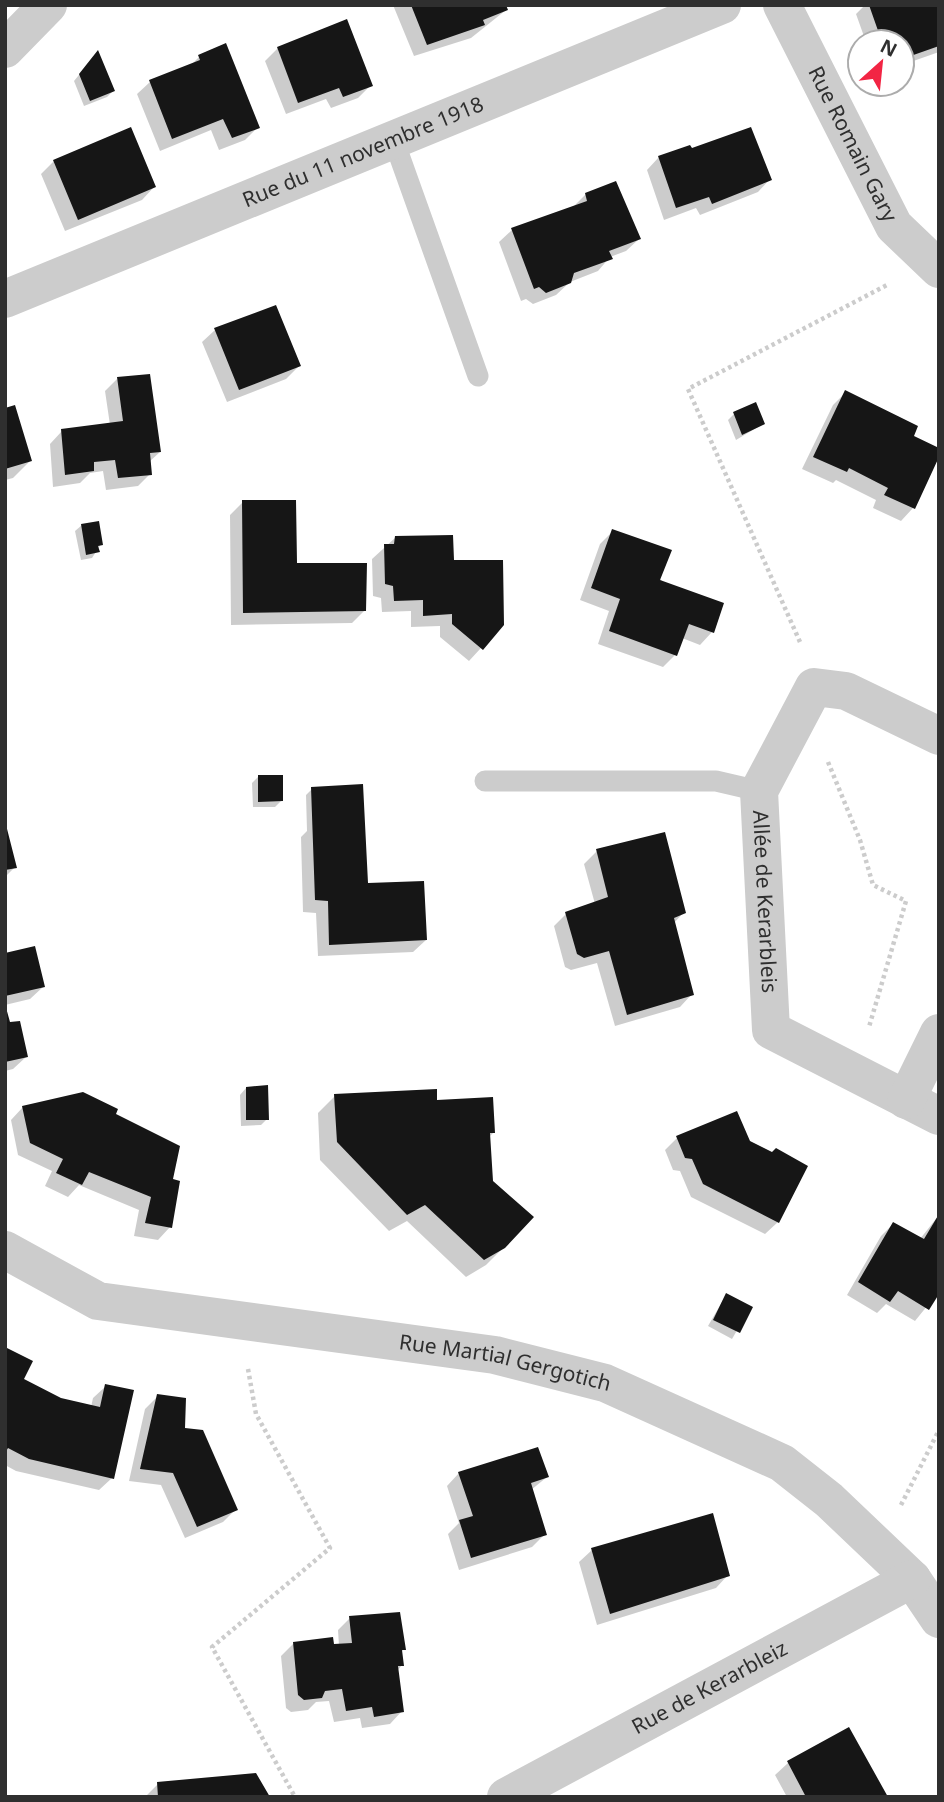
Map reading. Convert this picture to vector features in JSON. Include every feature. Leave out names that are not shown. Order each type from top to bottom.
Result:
[{"type":"street","points":[[5,49],[48,5]]},
{"type":"street","name":"Rue du 11 novembre 1918","points":[[5,299],[722,5]]},
{"type":"street","name":"Rue Romain Gary","points":[[782,5],[894,226],[939,269]]},
{"type":"street","name":"Allée de Kerarbleis","points":[[939,736],[846,691],[814,687],[759,791],[771,1030],[922,1108],[939,1032]]},
{"type":"street","name":"Rue Martial Gergotich","points":[[5,1250],[98,1301],[495,1355],[605,1384],[782,1464],[829,1500],[912,1579],[939,1619]]},
{"type":"street","name":"Rue de Kerarbleiz","points":[[506,1797],[912,1579]]},
{"type":"lane","points":[[394,141],[478,376]]},
{"type":"lane","points":[[485,781],[716,781],[759,791]]},
{"type":"path","points":[[239,1320],[256,1414],[330,1548],[212,1647],[295,1797]]},
{"type":"path","points":[[879,1548],[939,1430]]},
{"type":"building","points":[[411,5],[506,5],[508,10],[483,20],[485,25],[427,45]]},
{"type":"building","points":[[869,5],[939,5],[939,46],[916,54],[916,28],[877,28]]},
{"type":"building","points":[[347,19],[373,86],[343,97],[339,88],[298,103],[277,47]]},
{"type":"building","points":[[226,43],[260,128],[232,138],[223,119],[172,139],[149,80],[200,60],[198,55]]},
{"type":"building","points":[[98,50],[115,91],[90,101],[79,74]]},
{"type":"building","points":[[131,127],[156,187],[78,220],[53,160]]},
{"type":"building","points":[[751,127],[772,180],[712,204],[709,197],[676,208],[658,156],[690,145],[692,148]]},
{"type":"building","points":[[616,181],[641,239],[609,251],[613,259],[574,273],[571,283],[546,293],[539,287],[534,289],[511,228],[587,201],[585,193]]},
{"type":"building","points":[[276,305],[301,366],[239,390],[214,328]]},
{"type":"building","points":[[150,374],[161,452],[150,453],[152,475],[118,478],[115,460],[94,462],[94,471],[65,475],[61,429],[123,421],[117,377]]},
{"type":"building","points":[[845,390],[918,426],[914,436],[939,448],[939,457],[915,509],[884,495],[888,488],[849,468],[847,472],[813,457]]},
{"type":"building","points":[[756,402],[765,424],[742,435],[733,412]]},
{"type":"building","points":[[15,405],[32,461],[5,469],[5,408]]},
{"type":"building","points":[[242,500],[296,500],[297,563],[367,563],[366,611],[243,613]]},
{"type":"building","points":[[99,521],[103,545],[98,546],[100,552],[86,555],[81,524]]},
{"type":"building","points":[[612,529],[672,550],[660,580],[724,603],[714,633],[689,624],[677,656],[609,631],[620,599],[591,588]]},
{"type":"building","points":[[453,535],[454,560],[503,560],[504,625],[483,650],[452,624],[452,614],[423,616],[423,600],[394,601],[393,586],[385,584],[384,544],[394,544],[395,536]]},
{"type":"building","points":[[258,775],[283,775],[283,801],[258,802]]},
{"type":"building","points":[[363,784],[368,883],[424,881],[427,940],[329,945],[328,901],[315,900],[311,787]]},
{"type":"building","points":[[5,821],[17,868],[5,870]]},
{"type":"building","points":[[665,832],[686,913],[674,918],[694,995],[627,1015],[609,951],[584,958],[577,954],[565,912],[608,897],[596,849]]},
{"type":"building","points":[[35,946],[45,987],[5,996],[5,953]]},
{"type":"building","points":[[5,1004],[10,1022],[20,1021],[28,1057],[5,1062]]},
{"type":"building","points":[[268,1085],[269,1120],[246,1120],[246,1087]]},
{"type":"building","points":[[437,1089],[437,1100],[493,1097],[495,1133],[490,1133],[493,1181],[534,1217],[505,1248],[484,1260],[425,1205],[407,1215],[337,1142],[334,1094]]},
{"type":"building","points":[[83,1092],[118,1109],[116,1114],[180,1146],[173,1179],[180,1181],[172,1228],[145,1223],[151,1197],[89,1172],[82,1185],[56,1173],[63,1159],[30,1143],[22,1106]]},
{"type":"building","points":[[737,1111],[750,1141],[772,1152],[776,1148],[808,1166],[779,1223],[703,1184],[692,1159],[685,1158],[676,1136]]},
{"type":"building","points":[[939,1214],[939,1294],[929,1310],[898,1291],[890,1302],[858,1282],[893,1222],[924,1239]]},
{"type":"building","points":[[726,1293],[753,1307],[740,1333],[713,1320]]},
{"type":"building","points":[[5,1347],[33,1361],[24,1379],[61,1398],[100,1407],[105,1384],[134,1390],[114,1479],[29,1459],[8,1448],[5,1453]]},
{"type":"building","points":[[157,1394],[186,1398],[185,1428],[203,1430],[238,1510],[197,1527],[173,1473],[140,1469]]},
{"type":"building","points":[[538,1447],[549,1477],[531,1483],[547,1535],[471,1558],[459,1520],[473,1516],[458,1472]]},
{"type":"building","points":[[713,1513],[730,1576],[610,1614],[591,1548]]},
{"type":"building","points":[[400,1612],[406,1650],[402,1650],[404,1666],[398,1666],[404,1712],[374,1717],[372,1707],[346,1711],[342,1689],[325,1691],[322,1698],[304,1700],[298,1695],[293,1642],[333,1637],[334,1644],[352,1643],[349,1616]]},
{"type":"building","points":[[849,1727],[888,1797],[806,1797],[787,1761]]},
{"type":"building","points":[[256,1773],[270,1797],[158,1797],[157,1782]]}]
